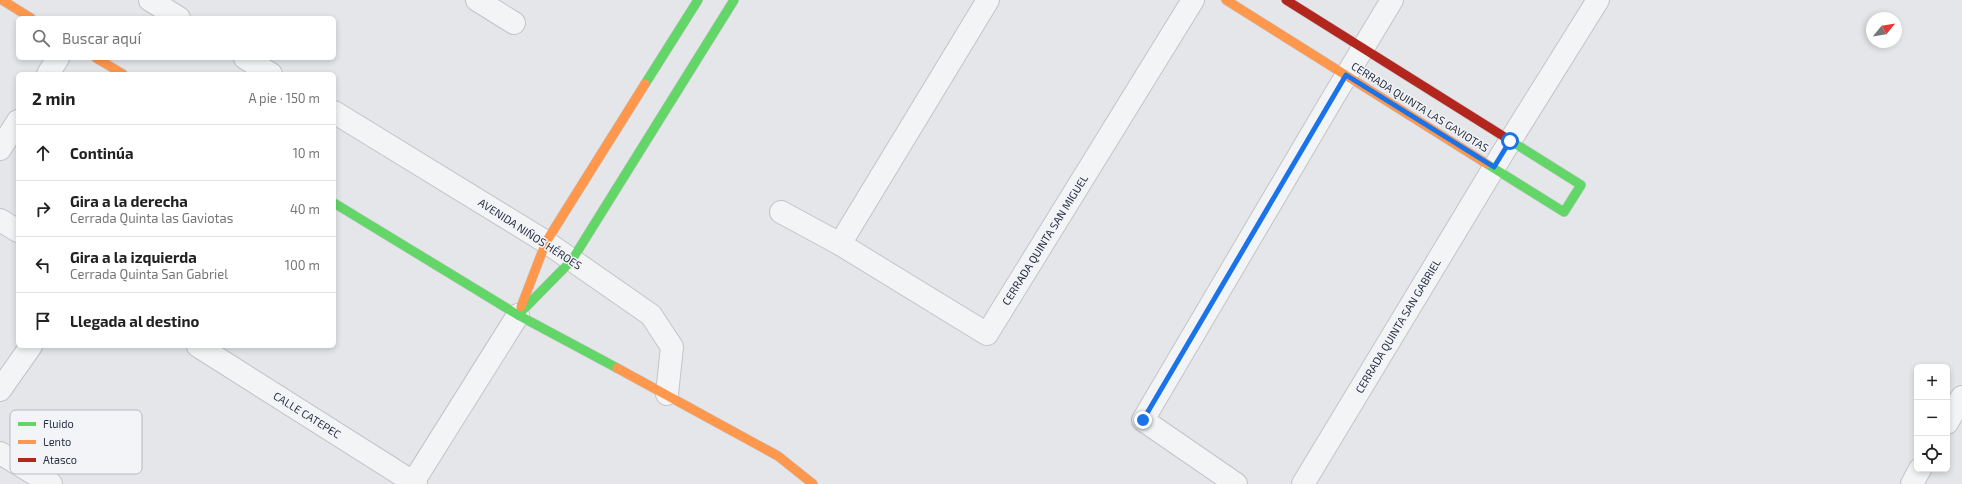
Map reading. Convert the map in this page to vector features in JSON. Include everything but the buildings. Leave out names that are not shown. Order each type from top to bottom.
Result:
[{"type":"street","points":[[2,0],[28,16]]},
{"type":"street","points":[[150,0],[177,16]]},
{"type":"street","points":[[477,0],[514,23]]},
{"type":"street","points":[[414,483],[518,315],[546,242],[698,0]]},
{"type":"street","points":[[518,315],[572,260],[734,0]]},
{"type":"street","points":[[840,244],[988,0]]},
{"type":"street","name":"CERRADA QUINTA SAN MIGUEL","points":[[781,212],[840,244],[987,334],[1193,0]]},
{"type":"street","name":"CERRADA QUINTA LAS GAVIOTAS","points":[[1226,0],[1564,212],[1581,185],[1286,0]]},
{"type":"street","points":[[1236,484],[1143,420],[1362,48],[1392,0]]},
{"type":"street","name":"CERRADA QUINTA SAN GABRIEL","points":[[1303,484],[1494,167],[1598,0]]},
{"type":"street","points":[[49,72],[57,60]]},
{"type":"street","points":[[99,60],[120,72]]},
{"type":"street","points":[[248,60],[268,72]]},
{"type":"street","name":"AVENIDA NIÑOS HÉROES","points":[[336,113],[546,242],[650,315],[672,347],[667,394]]},
{"type":"street","points":[[0,149],[16,124]]},
{"type":"street","points":[[336,204],[518,315],[667,394],[778,456],[813,484]]},
{"type":"street","points":[[0,220],[16,230]]},
{"type":"street","points":[[0,390],[31,348]]},
{"type":"street","name":"CALLE CATEPEC","points":[[201,348],[414,483]]},
{"type":"street","points":[[0,453],[10,459]]},
{"type":"street","points":[[1912,484],[1918,472]]},
{"type":"street","points":[[35,474],[51,484]]},
{"type":"traffic: fast","points":[[645,84],[698,0]]},
{"type":"traffic: fast","points":[[518,315],[572,260],[734,0]]},
{"type":"traffic: fast","points":[[1487,164],[1564,212],[1581,185],[1503,136]]},
{"type":"traffic: fast","points":[[336,204],[518,315],[617,368]]},
{"type":"traffic: slow","points":[[2,0],[28,16]]},
{"type":"traffic: slow","points":[[1226,0],[1487,164]]},
{"type":"traffic: slow","points":[[99,60],[120,72]]},
{"type":"traffic: slow","points":[[521,307],[546,242],[645,84]]},
{"type":"traffic: slow","points":[[617,368],[778,456],[813,484]]},
{"type":"traffic: jam","points":[[1286,0],[1503,136]]},
{"type":"route","points":[[1143,420],[1346,75],[1494,167],[1510,141]]}]
